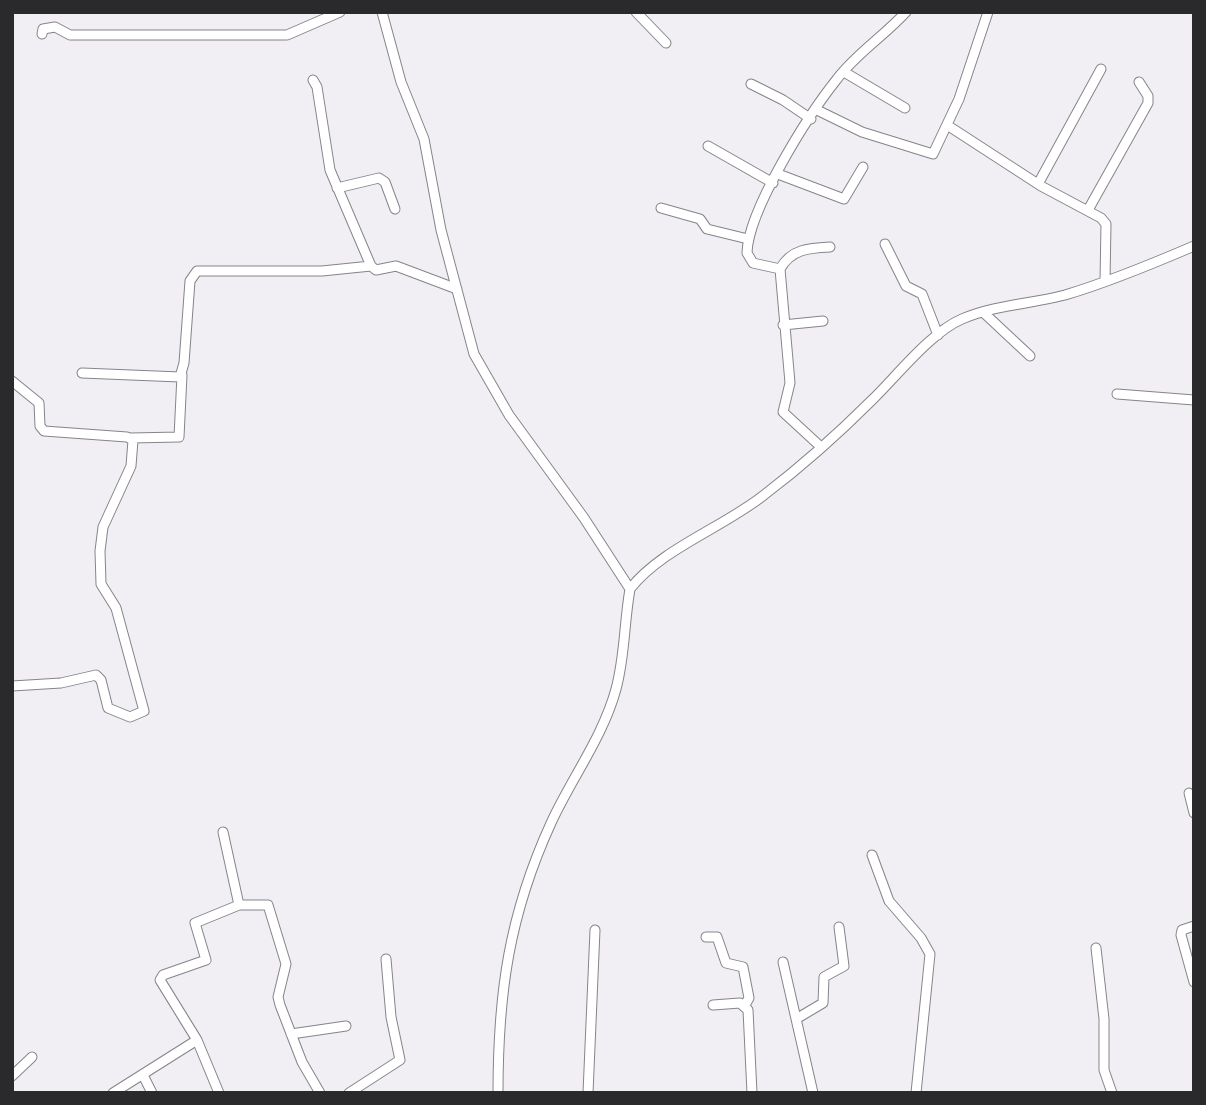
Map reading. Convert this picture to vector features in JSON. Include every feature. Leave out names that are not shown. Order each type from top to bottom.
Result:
[{"type":"street","points":[[42,34],[43,29],[55,27],[70,35],[234,32],[281,35],[296,32],[340,12]]},
{"type":"street","points":[[382,12],[401,82],[424,139],[435,203],[466,332],[484,374],[630,589],[622,666],[615,692],[589,753],[552,821],[519,902],[504,981],[498,1093]]},
{"type":"street","points":[[636,12],[666,43]]},
{"type":"street","points":[[780,270],[764,267],[748,259],[748,239],[776,178],[811,119],[844,72],[906,12]]},
{"type":"street","points":[[817,110],[862,132],[933,154],[947,125],[988,12]]},
{"type":"street","points":[[1038,184],[1101,69]]},
{"type":"street","points":[[844,72],[905,108]]},
{"type":"street","points":[[313,80],[317,87],[327,156],[337,188],[371,266],[376,271],[396,266],[457,289]]},
{"type":"street","points":[[1088,210],[1130,130],[1148,103],[1148,96],[1139,82]]},
{"type":"street","points":[[751,84],[783,100],[811,119]]},
{"type":"street","points":[[947,125],[1038,184],[1088,210],[1105,224],[1105,281]]},
{"type":"street","points":[[708,146],[776,178],[844,200],[863,167]]},
{"type":"street","points":[[337,188],[379,178],[385,183],[395,209]]},
{"type":"street","points":[[660,208],[700,219],[707,229],[748,239]]},
{"type":"street","points":[[885,244],[906,286],[922,294],[938,335]]},
{"type":"street","points":[[630,589],[662,561],[762,497],[821,447],[938,335],[962,318],[1064,295],[1194,246]]},
{"type":"street","points":[[821,447],[783,412],[789,383],[780,270],[786,260],[805,249],[830,247]]},
{"type":"street","points":[[12,381],[39,402],[40,426],[44,431],[131,438],[179,437],[190,282],[197,271],[321,271],[371,266]]},
{"type":"street","points":[[984,313],[1030,356]]},
{"type":"street","points":[[783,325],[823,321]]},
{"type":"street","points":[[82,373],[173,378],[182,375]]},
{"type":"street","points":[[1118,394],[1194,400]]},
{"type":"street","points":[[12,686],[61,683],[96,675],[101,680],[108,708],[130,717],[144,711],[116,608],[102,584],[101,573],[101,533],[131,466],[135,444],[131,438]]},
{"type":"street","points":[[1189,793],[1194,813]]},
{"type":"street","points":[[223,832],[239,905]]},
{"type":"street","points":[[872,855],[889,901],[920,937],[930,954],[916,1093]]},
{"type":"street","points":[[219,1093],[197,1040],[160,983],[161,977],[206,960],[195,923],[239,905],[268,905],[286,964],[278,997],[302,1062],[320,1093]]},
{"type":"street","points":[[1194,926],[1182,930],[1181,935],[1194,982]]},
{"type":"street","points":[[796,1019],[823,1003],[824,977],[844,966],[839,927]]},
{"type":"street","points":[[589,1093],[595,930]]},
{"type":"street","points":[[706,937],[717,937],[720,940],[726,963],[743,967],[749,998],[745,1005],[752,1093]]},
{"type":"street","points":[[1096,948],[1104,1018],[1104,1070],[1112,1093]]},
{"type":"street","points":[[349,1093],[400,1060],[391,1017],[386,959]]},
{"type":"street","points":[[783,962],[807,1053],[813,1093]]},
{"type":"street","points":[[713,1004],[745,1005]]},
{"type":"street","points":[[291,1034],[346,1026]]},
{"type":"street","points":[[113,1093],[197,1040]]},
{"type":"street","points":[[12,1076],[32,1057]]},
{"type":"street","points":[[143,1076],[152,1093]]}]
